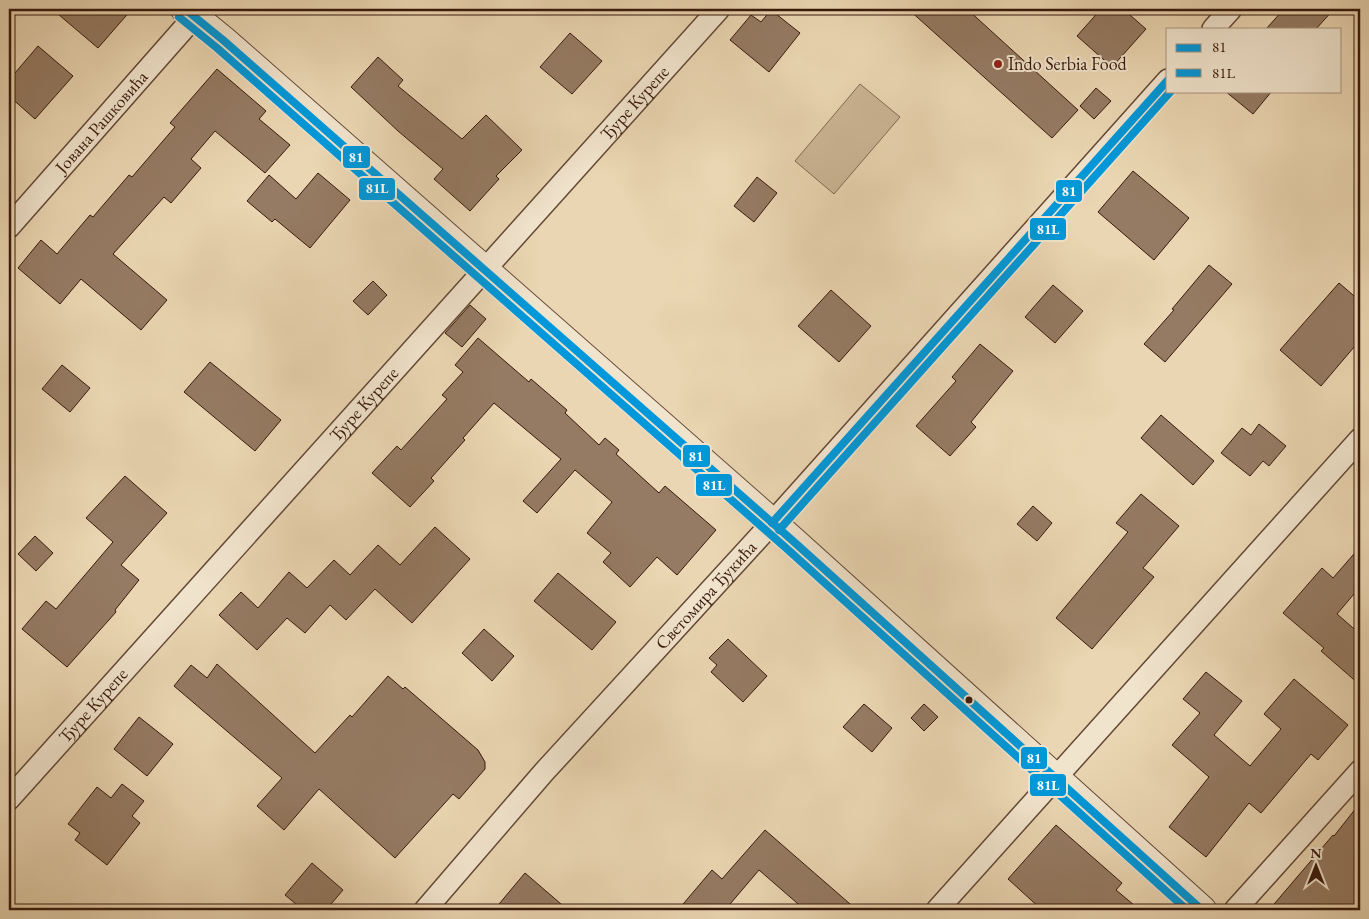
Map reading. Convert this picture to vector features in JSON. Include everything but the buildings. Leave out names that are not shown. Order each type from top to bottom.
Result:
[{"type":"street","name":"Ђуре Курепе","points":[[9,800],[718,9]]},
{"type":"street","points":[[1214,28],[1231,9]]},
{"type":"street","points":[[190,13],[485,269],[772,523],[1202,910]]},
{"type":"street","name":"Јована Рашковића","points":[[9,227],[190,13]]},
{"type":"street","name":"Светомира Ђукића","points":[[425,910],[544,772],[772,523],[1166,82]]},
{"type":"street","points":[[937,910],[1056,780],[1360,439]]},
{"type":"street","points":[[1235,910],[1360,771]]},
{"type":"shaded area","points":[[860,84],[900,117],[834,194],[795,161]]},
{"type":"transit line","name":"81","points":[[185,9],[223,40],[793,541],[1202,910]]},
{"type":"transit line","name":"81L","points":[[179,17],[217,48],[786,548],[1187,910]]},
{"type":"transit line","name":"81","points":[[772,523],[1166,82]]},
{"type":"transit line","name":"81L","points":[[779,530],[1170,92]]},
{"type":"place","name":"Indo Serbia Food","points":[[998,64]]}]
